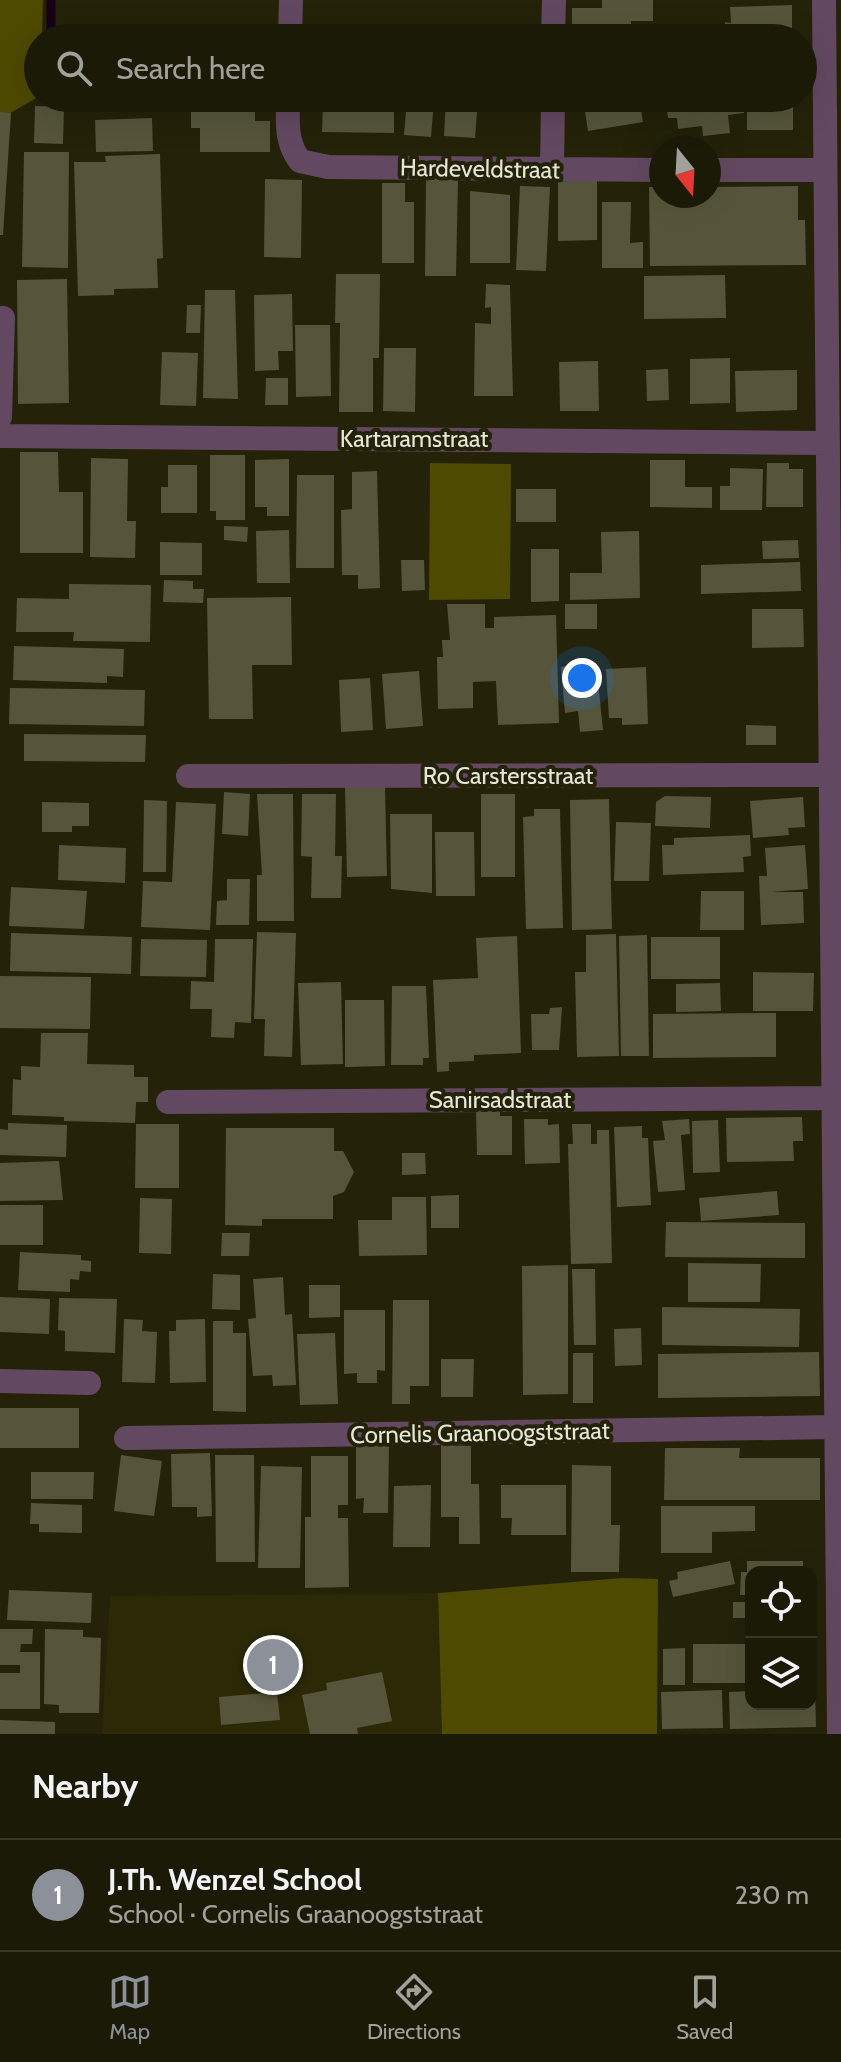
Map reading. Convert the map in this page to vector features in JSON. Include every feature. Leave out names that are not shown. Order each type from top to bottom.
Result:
[{"type":"street","points":[[290,24],[291,0]]},
{"type":"street","points":[[553,24],[554,0]]},
{"type":"street","points":[[824,0],[839,1734]]},
{"type":"street","name":"Hardeveldstraat","points":[[288,112],[287,137],[300,161],[328,167],[649,170]]},
{"type":"street","points":[[552,170],[553,112]]},
{"type":"street","points":[[721,170],[825,170]]},
{"type":"street","points":[[0,417],[3,318]]},
{"type":"street","name":"Kartaramstraat","points":[[0,436],[828,443]]},
{"type":"street","name":"Ro Carstersstraat","points":[[188,776],[829,775]]},
{"type":"street","name":"Sanirsadstraat","points":[[168,1102],[832,1098]]},
{"type":"street","points":[[0,1381],[89,1383]]},
{"type":"street","name":"Cornelis Graanoogststraat","points":[[126,1438],[835,1427]]},
{"type":"shaded area","points":[[0,0],[43,0],[42,24],[24,24],[24,105],[0,119]]},
{"type":"shaded area","points":[[430,463],[511,464],[510,599],[429,600]]},
{"type":"shaded area","points":[[623,1578],[658,1579],[657,1734],[442,1734],[438,1593]]},
{"type":"shaded area","points":[[438,1593],[442,1734],[102,1734],[110,1596]]},
{"type":"building","points":[[602,0],[653,0],[653,21],[572,24],[572,8],[602,8]]},
{"type":"building","points":[[792,5],[792,24],[725,24],[731,23],[730,7]]},
{"type":"building","points":[[0,112],[11,113],[3,235],[0,235]]},
{"type":"building","points":[[35,112],[64,112],[63,144],[34,143]]},
{"type":"building","points":[[191,112],[255,112],[255,121],[270,121],[270,152],[200,152],[200,128],[191,128]]},
{"type":"building","points":[[323,112],[394,112],[394,133],[322,132]]},
{"type":"building","points":[[406,112],[433,112],[431,137],[404,135]]},
{"type":"building","points":[[445,112],[477,112],[475,138],[444,136]]},
{"type":"building","points":[[585,112],[641,112],[643,122],[588,131]]},
{"type":"building","points":[[667,112],[744,112],[728,115],[730,133],[703,136],[702,126],[678,129],[677,118],[668,118]]},
{"type":"building","points":[[747,112],[793,112],[793,130],[747,130]]},
{"type":"building","points":[[152,118],[153,151],[96,152],[95,120]]},
{"type":"building","points":[[24,152],[69,152],[68,268],[22,267]]},
{"type":"building","points":[[160,154],[163,258],[157,259],[158,288],[114,289],[114,295],[78,296],[74,162],[106,162],[105,156]]},
{"type":"building","points":[[597,177],[597,240],[558,241],[558,182]]},
{"type":"building","points":[[426,178],[458,179],[456,276],[425,276]]},
{"type":"building","points":[[265,179],[302,180],[301,258],[264,257]]},
{"type":"building","points":[[382,183],[405,183],[405,202],[414,202],[414,263],[382,263]]},
{"type":"building","points":[[520,186],[550,187],[546,271],[516,270]]},
{"type":"building","points":[[798,186],[798,220],[805,220],[806,265],[650,266],[649,208],[721,208],[721,187]]},
{"type":"building","points":[[470,191],[510,195],[510,263],[470,263]]},
{"type":"building","points":[[602,202],[631,202],[630,243],[643,242],[643,268],[602,268]]},
{"type":"building","points":[[336,274],[380,274],[379,358],[373,358],[373,412],[339,412],[340,323],[335,323]]},
{"type":"building","points":[[725,275],[726,318],[644,319],[644,276]]},
{"type":"building","points":[[67,279],[69,403],[18,404],[17,280]]},
{"type":"building","points":[[486,284],[510,285],[513,396],[474,396],[475,323],[491,324],[491,307],[485,308]]},
{"type":"building","points":[[205,290],[235,290],[238,399],[203,398]]},
{"type":"building","points":[[292,294],[293,351],[278,351],[279,370],[255,371],[254,295]]},
{"type":"building","points":[[187,305],[201,305],[200,333],[186,333]]},
{"type":"building","points":[[295,325],[330,325],[331,396],[296,397]]},
{"type":"building","points":[[384,348],[416,348],[415,412],[383,411]]},
{"type":"building","points":[[162,352],[198,353],[196,406],[160,405]]},
{"type":"building","points":[[730,358],[730,403],[690,404],[690,359]]},
{"type":"building","points":[[598,361],[599,411],[560,411],[559,362]]},
{"type":"building","points":[[668,369],[669,400],[647,401],[646,370]]},
{"type":"building","points":[[797,370],[797,410],[736,412],[735,371]]},
{"type":"building","points":[[266,378],[288,378],[288,405],[265,405]]},
{"type":"building","points":[[20,452],[58,452],[59,492],[83,492],[83,553],[20,553]]},
{"type":"building","points":[[210,455],[245,455],[245,520],[216,520],[216,511],[210,511]]},
{"type":"building","points":[[91,458],[128,459],[127,521],[136,521],[135,558],[90,557]]},
{"type":"building","points":[[289,459],[289,516],[267,516],[267,507],[255,507],[255,460]]},
{"type":"building","points":[[650,460],[685,460],[685,487],[712,487],[712,508],[650,507]]},
{"type":"building","points":[[767,463],[789,463],[789,469],[803,469],[803,507],[766,507]]},
{"type":"building","points":[[168,465],[197,465],[197,513],[161,513],[161,487],[168,487]]},
{"type":"building","points":[[730,468],[763,469],[762,510],[720,510],[720,486],[730,486]]},
{"type":"building","points":[[377,471],[380,588],[358,589],[358,575],[342,575],[341,510],[352,509],[352,472]]},
{"type":"building","points":[[297,475],[334,475],[334,568],[296,568]]},
{"type":"building","points":[[516,489],[556,489],[556,522],[516,522]]},
{"type":"building","points":[[224,526],[248,527],[247,542],[224,540]]},
{"type":"building","points":[[289,530],[290,583],[257,583],[256,531]]},
{"type":"building","points":[[639,531],[640,598],[570,600],[570,573],[602,573],[601,532]]},
{"type":"building","points":[[798,540],[799,558],[763,559],[762,541]]},
{"type":"building","points":[[160,542],[202,543],[202,575],[160,575]]},
{"type":"building","points":[[531,549],[559,549],[559,601],[531,602]]},
{"type":"building","points":[[401,560],[424,560],[425,590],[402,591]]},
{"type":"building","points":[[800,562],[801,591],[701,594],[701,565]]},
{"type":"building","points":[[164,580],[193,581],[193,589],[204,589],[203,603],[163,602]]},
{"type":"building","points":[[69,584],[151,585],[150,642],[73,641],[74,632],[16,632],[17,598],[69,599]]},
{"type":"building","points":[[291,597],[292,665],[252,665],[253,719],[209,719],[207,598]]},
{"type":"building","points":[[447,604],[485,604],[485,628],[494,628],[494,617],[556,615],[559,723],[498,725],[496,681],[473,682],[473,708],[438,709],[437,657],[443,657],[442,640],[450,640]]},
{"type":"building","points":[[565,604],[597,604],[597,629],[565,629]]},
{"type":"building","points":[[752,609],[803,609],[804,647],[752,648]]},
{"type":"building","points":[[14,646],[124,649],[123,677],[107,676],[107,683],[13,680]]},
{"type":"building","points":[[596,663],[603,730],[580,732],[578,711],[565,713],[561,667]]},
{"type":"building","points":[[646,667],[648,724],[622,725],[622,718],[609,718],[606,669]]},
{"type":"building","points":[[419,671],[423,726],[386,729],[382,674]]},
{"type":"building","points":[[370,678],[373,730],[341,732],[339,680]]},
{"type":"building","points":[[10,688],[145,690],[144,726],[9,724]]},
{"type":"building","points":[[746,725],[776,726],[776,745],[746,745]]},
{"type":"building","points":[[24,734],[146,735],[145,762],[24,761]]},
{"type":"building","points":[[385,786],[387,876],[347,877],[345,787]]},
{"type":"building","points":[[224,792],[250,794],[248,836],[222,834]]},
{"type":"building","points":[[257,794],[293,794],[294,921],[257,921],[257,875],[262,875]]},
{"type":"building","points":[[302,794],[336,794],[335,856],[342,856],[341,898],[311,898],[312,857],[301,856]]},
{"type":"building","points":[[481,794],[515,794],[515,877],[481,877]]},
{"type":"building","points":[[665,796],[711,797],[710,828],[655,826],[656,802]]},
{"type":"building","points":[[803,797],[805,827],[788,828],[789,835],[753,838],[750,801]]},
{"type":"building","points":[[609,799],[612,929],[572,930],[570,800]]},
{"type":"building","points":[[144,800],[167,801],[166,872],[143,872]]},
{"type":"building","points":[[42,802],[89,803],[89,826],[72,826],[72,832],[42,832]]},
{"type":"building","points":[[176,802],[216,804],[210,930],[141,927],[143,881],[172,882]]},
{"type":"building","points":[[534,809],[560,809],[563,928],[526,929],[523,817],[534,816]]},
{"type":"building","points":[[390,814],[432,814],[432,893],[391,889]]},
{"type":"building","points":[[616,822],[651,823],[649,881],[614,881]]},
{"type":"building","points":[[435,832],[474,832],[475,896],[436,896]]},
{"type":"building","points":[[750,835],[751,856],[743,857],[744,872],[663,875],[662,845],[674,845],[674,838]]},
{"type":"building","points":[[59,845],[126,848],[125,883],[58,880]]},
{"type":"building","points":[[805,845],[808,889],[772,892],[803,892],[804,923],[761,925],[759,876],[767,876],[765,848]]},
{"type":"building","points":[[227,879],[250,879],[249,925],[216,925],[217,901],[227,900]]},
{"type":"building","points":[[11,887],[87,891],[84,929],[9,926]]},
{"type":"building","points":[[701,891],[744,891],[744,930],[700,930]]},
{"type":"building","points":[[257,932],[296,933],[292,1057],[264,1056],[265,1019],[254,1019]]},
{"type":"building","points":[[11,933],[132,937],[131,974],[10,971]]},
{"type":"building","points":[[616,934],[619,1056],[577,1057],[575,972],[586,972],[586,935]]},
{"type":"building","points":[[647,935],[649,1056],[621,1056],[619,936]]},
{"type":"building","points":[[517,936],[521,1053],[474,1055],[474,1061],[449,1062],[449,1071],[437,1072],[433,980],[478,978],[476,938]]},
{"type":"building","points":[[651,937],[720,937],[720,979],[651,979]]},
{"type":"building","points":[[141,939],[207,940],[206,977],[140,976]]},
{"type":"building","points":[[215,939],[253,939],[251,1023],[235,1022],[234,1038],[211,1037],[212,1009],[190,1009],[191,981],[214,982]]},
{"type":"building","points":[[753,972],[814,973],[813,1011],[753,1011]]},
{"type":"building","points":[[0,976],[91,977],[90,1029],[0,1028]]},
{"type":"building","points":[[341,982],[343,1064],[301,1065],[298,983]]},
{"type":"building","points":[[720,983],[721,1011],[676,1012],[676,984]]},
{"type":"building","points":[[392,986],[426,986],[429,1058],[423,1058],[423,1065],[391,1065]]},
{"type":"building","points":[[345,1000],[384,1000],[385,1066],[345,1067]]},
{"type":"building","points":[[562,1007],[559,1050],[532,1050],[531,1014],[549,1014],[550,1008]]},
{"type":"building","points":[[776,1013],[776,1057],[653,1058],[653,1014]]},
{"type":"building","points":[[41,1033],[88,1033],[87,1064],[134,1065],[134,1077],[148,1077],[148,1102],[136,1102],[135,1123],[64,1121],[64,1117],[12,1115],[13,1079],[21,1080],[21,1066],[40,1067]]},
{"type":"building","points":[[476,1111],[500,1111],[500,1116],[512,1116],[512,1155],[477,1155]]},
{"type":"building","points":[[802,1117],[803,1141],[793,1141],[794,1161],[727,1162],[726,1118]]},
{"type":"building","points":[[524,1119],[548,1119],[548,1125],[559,1124],[560,1163],[525,1164]]},
{"type":"building","points":[[689,1119],[690,1134],[681,1135],[685,1190],[658,1192],[653,1141],[665,1140],[662,1121]]},
{"type":"building","points":[[718,1120],[720,1172],[693,1173],[692,1121]]},
{"type":"building","points":[[8,1123],[67,1125],[66,1157],[0,1155],[0,1129],[8,1130]]},
{"type":"building","points":[[136,1124],[179,1124],[179,1188],[135,1188]]},
{"type":"building","points":[[572,1124],[591,1124],[591,1144],[597,1144],[597,1130],[609,1130],[612,1263],[571,1264],[568,1144],[573,1144]]},
{"type":"building","points":[[642,1126],[642,1138],[648,1138],[651,1205],[617,1207],[614,1127]]},
{"type":"building","points":[[226,1128],[334,1128],[334,1151],[343,1151],[354,1172],[344,1192],[333,1196],[333,1219],[262,1219],[262,1226],[225,1225]]},
{"type":"building","points":[[402,1153],[425,1153],[426,1174],[402,1175]]},
{"type":"building","points":[[59,1161],[63,1200],[0,1201],[0,1163]]},
{"type":"building","points":[[777,1191],[779,1215],[701,1221],[699,1198]]},
{"type":"building","points":[[459,1195],[459,1228],[431,1228],[431,1196]]},
{"type":"building","points":[[392,1197],[426,1197],[427,1255],[359,1256],[358,1220],[392,1220]]},
{"type":"building","points":[[140,1198],[172,1199],[171,1254],[139,1253]]},
{"type":"building","points":[[0,1205],[43,1205],[43,1245],[0,1245]]},
{"type":"building","points":[[666,1222],[805,1223],[805,1258],[665,1257]]},
{"type":"building","points":[[222,1233],[250,1233],[249,1256],[221,1256]]},
{"type":"building","points":[[20,1252],[81,1255],[81,1260],[91,1261],[91,1272],[80,1271],[79,1280],[70,1279],[70,1292],[18,1290]]},
{"type":"building","points":[[688,1263],[761,1264],[760,1302],[688,1302]]},
{"type":"building","points":[[568,1265],[568,1394],[523,1395],[522,1266]]},
{"type":"building","points":[[572,1269],[595,1269],[596,1345],[574,1345]]},
{"type":"building","points":[[213,1274],[240,1275],[240,1310],[212,1309]]},
{"type":"building","points":[[283,1277],[285,1315],[292,1314],[296,1385],[273,1386],[272,1375],[253,1376],[248,1319],[256,1318],[253,1279]]},
{"type":"building","points":[[309,1285],[340,1285],[340,1317],[309,1318]]},
{"type":"building","points":[[0,1297],[50,1299],[49,1334],[0,1332]]},
{"type":"building","points":[[59,1298],[117,1299],[115,1353],[65,1351],[65,1331],[58,1330]]},
{"type":"building","points":[[393,1300],[429,1300],[429,1386],[410,1386],[410,1404],[392,1404]]},
{"type":"building","points":[[662,1307],[800,1309],[799,1347],[662,1345]]},
{"type":"building","points":[[344,1310],[385,1310],[385,1371],[377,1370],[377,1383],[357,1383],[357,1373],[344,1374]]},
{"type":"building","points":[[124,1319],[143,1320],[142,1331],[157,1332],[155,1383],[122,1382]]},
{"type":"building","points":[[205,1319],[206,1382],[170,1383],[169,1331],[176,1331],[176,1320]]},
{"type":"building","points":[[213,1321],[233,1321],[233,1333],[246,1333],[246,1412],[213,1411]]},
{"type":"building","points":[[641,1328],[642,1365],[615,1366],[614,1329]]},
{"type":"building","points":[[335,1333],[338,1404],[300,1405],[297,1334]]},
{"type":"building","points":[[819,1352],[820,1396],[658,1398],[658,1354]]},
{"type":"building","points":[[573,1353],[593,1353],[593,1403],[573,1403]]},
{"type":"building","points":[[441,1359],[474,1359],[473,1397],[441,1397]]},
{"type":"building","points":[[0,1408],[79,1408],[79,1448],[0,1448]]},
{"type":"building","points":[[356,1445],[389,1445],[388,1513],[363,1513],[364,1498],[356,1499]]},
{"type":"building","points":[[441,1445],[471,1446],[471,1484],[479,1484],[480,1544],[459,1544],[459,1517],[441,1517]]},
{"type":"building","points":[[665,1448],[740,1448],[739,1458],[820,1458],[820,1500],[664,1500]]},
{"type":"building","points":[[210,1453],[212,1516],[197,1517],[197,1507],[172,1507],[171,1454]]},
{"type":"building","points":[[121,1455],[162,1461],[154,1516],[114,1511]]},
{"type":"building","points":[[215,1455],[254,1455],[255,1562],[216,1562]]},
{"type":"building","points":[[311,1456],[348,1456],[348,1505],[338,1505],[338,1518],[348,1518],[349,1587],[305,1588],[305,1517],[311,1517]]},
{"type":"building","points":[[572,1465],[611,1466],[611,1525],[620,1525],[619,1572],[571,1572]]},
{"type":"building","points":[[261,1466],[302,1467],[300,1568],[258,1568]]},
{"type":"building","points":[[31,1472],[94,1472],[93,1499],[31,1499]]},
{"type":"building","points":[[431,1485],[430,1547],[393,1547],[394,1486]]},
{"type":"building","points":[[501,1485],[566,1485],[566,1535],[511,1535],[512,1518],[501,1518]]},
{"type":"building","points":[[31,1503],[82,1505],[82,1533],[39,1532],[39,1524],[30,1524]]},
{"type":"building","points":[[661,1506],[755,1506],[755,1531],[712,1532],[712,1553],[661,1553]]},
{"type":"building","points":[[730,1561],[735,1584],[673,1597],[669,1581],[678,1579],[677,1572]]},
{"type":"building","points":[[747,1561],[803,1561],[803,1566],[747,1566]]},
{"type":"building","points":[[741,1572],[745,1572],[745,1595],[740,1595]]},
{"type":"building","points":[[9,1590],[92,1593],[91,1623],[7,1620]]},
{"type":"building","points":[[733,1602],[745,1602],[745,1618],[733,1618]]},
{"type":"building","points":[[0,1629],[33,1629],[32,1644],[21,1644],[20,1652],[40,1652],[40,1709],[0,1709],[0,1673],[20,1673],[20,1665],[0,1665]]},
{"type":"building","points":[[45,1629],[83,1630],[83,1637],[101,1638],[99,1713],[59,1713],[59,1705],[44,1704]]},
{"type":"building","points":[[693,1644],[745,1644],[745,1683],[693,1683]]},
{"type":"building","points":[[685,1648],[685,1685],[663,1685],[663,1649]]},
{"type":"building","points":[[382,1672],[392,1721],[357,1728],[358,1734],[310,1734],[302,1695],[327,1690],[326,1683]]},
{"type":"building","points":[[722,1690],[723,1728],[662,1729],[661,1692]]},
{"type":"building","points":[[745,1691],[745,1710],[816,1710],[816,1727],[730,1729],[729,1692]]},
{"type":"building","points":[[277,1692],[280,1720],[221,1725],[219,1697]]},
{"type":"building","points":[[0,1720],[55,1722],[55,1734],[0,1734]]},
{"type":"waterway","points":[[51,0],[51,24]]},
{"type":"place","name":"J.Th. Wenzel School","points":[[273,1665]]}]
